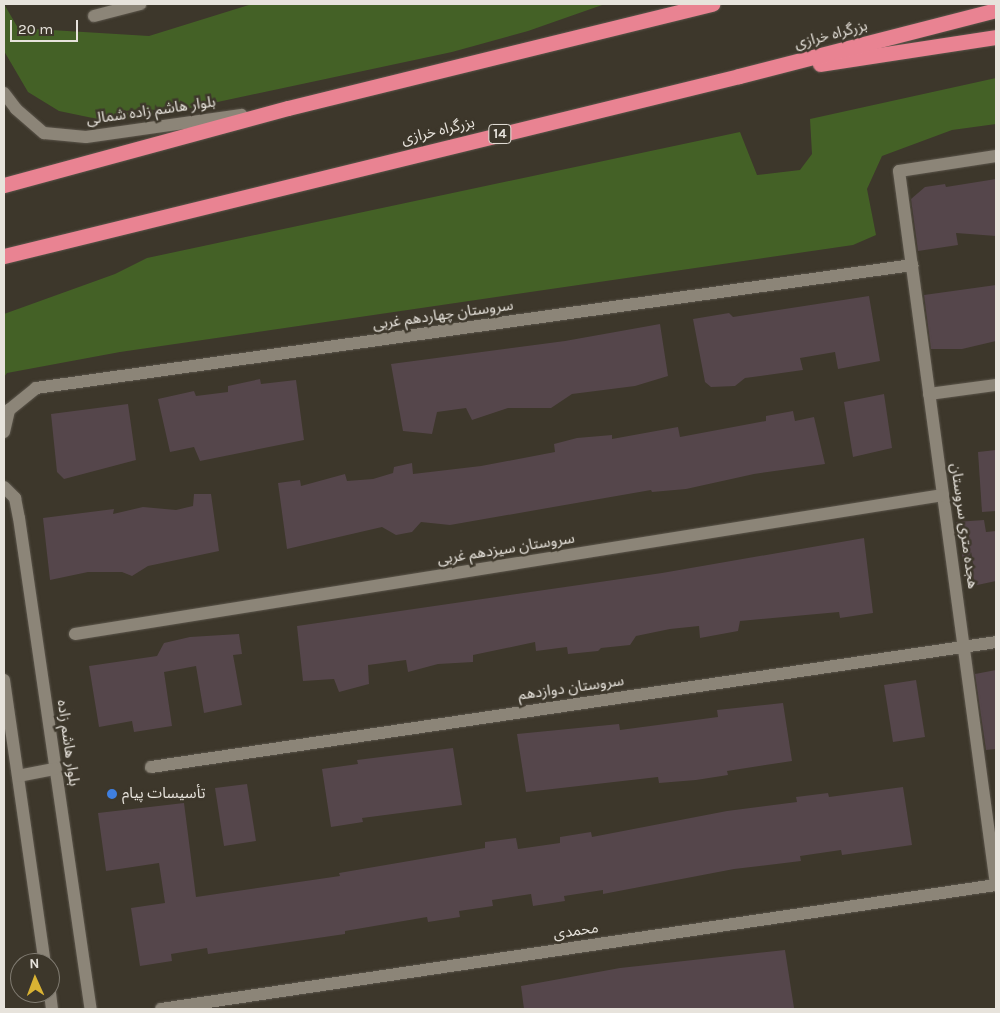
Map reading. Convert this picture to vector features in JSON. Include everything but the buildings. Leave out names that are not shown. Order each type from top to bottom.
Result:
[{"type":"highway","points":[[4,185],[288,108],[710,4]]},
{"type":"highway","name":"بزرگراه خرازی","points":[[4,256],[740,76],[996,10]]},
{"type":"highway","points":[[740,76],[996,37]]},
{"type":"street","points":[[94,16],[140,4]]},
{"type":"street","name":"بلوار هاشم زاده شمالی","points":[[4,93],[16,109],[44,133],[86,138],[288,108]]},
{"type":"street","name":"هجده متری سروستان","points":[[996,156],[899,171],[996,885]]},
{"type":"street","name":"سروستان چهاردهم غربی","points":[[4,432],[9,410],[36,388],[912,265]]},
{"type":"street","points":[[929,394],[996,385]]},
{"type":"street","name":"بلوار هاشم زاده","points":[[4,488],[15,498],[19,518],[91,1009]]},
{"type":"street","name":"سروستان سیزدهم غربی","points":[[75,634],[943,495]]},
{"type":"street","name":"سروستان دوازدهم","points":[[151,767],[996,642]]},
{"type":"street","points":[[4,680],[44,953]]},
{"type":"street","points":[[18,776],[55,769]]},
{"type":"street","name":"محمدی","points":[[161,1009],[996,885]]},
{"type":"green space","points":[[4,4],[18,28],[149,36],[252,4],[605,4],[528,31],[452,52],[157,115],[107,121],[59,111],[28,92],[4,51]]},
{"type":"green space","points":[[996,78],[996,124],[952,130],[882,156],[867,189],[876,235],[853,245],[120,352],[7,373],[4,377],[4,314],[115,274],[147,258],[740,132],[757,175],[800,170],[812,154],[810,119]]},
{"type":"place","name":"تأسیسات پیام","points":[[112,794]]}]
